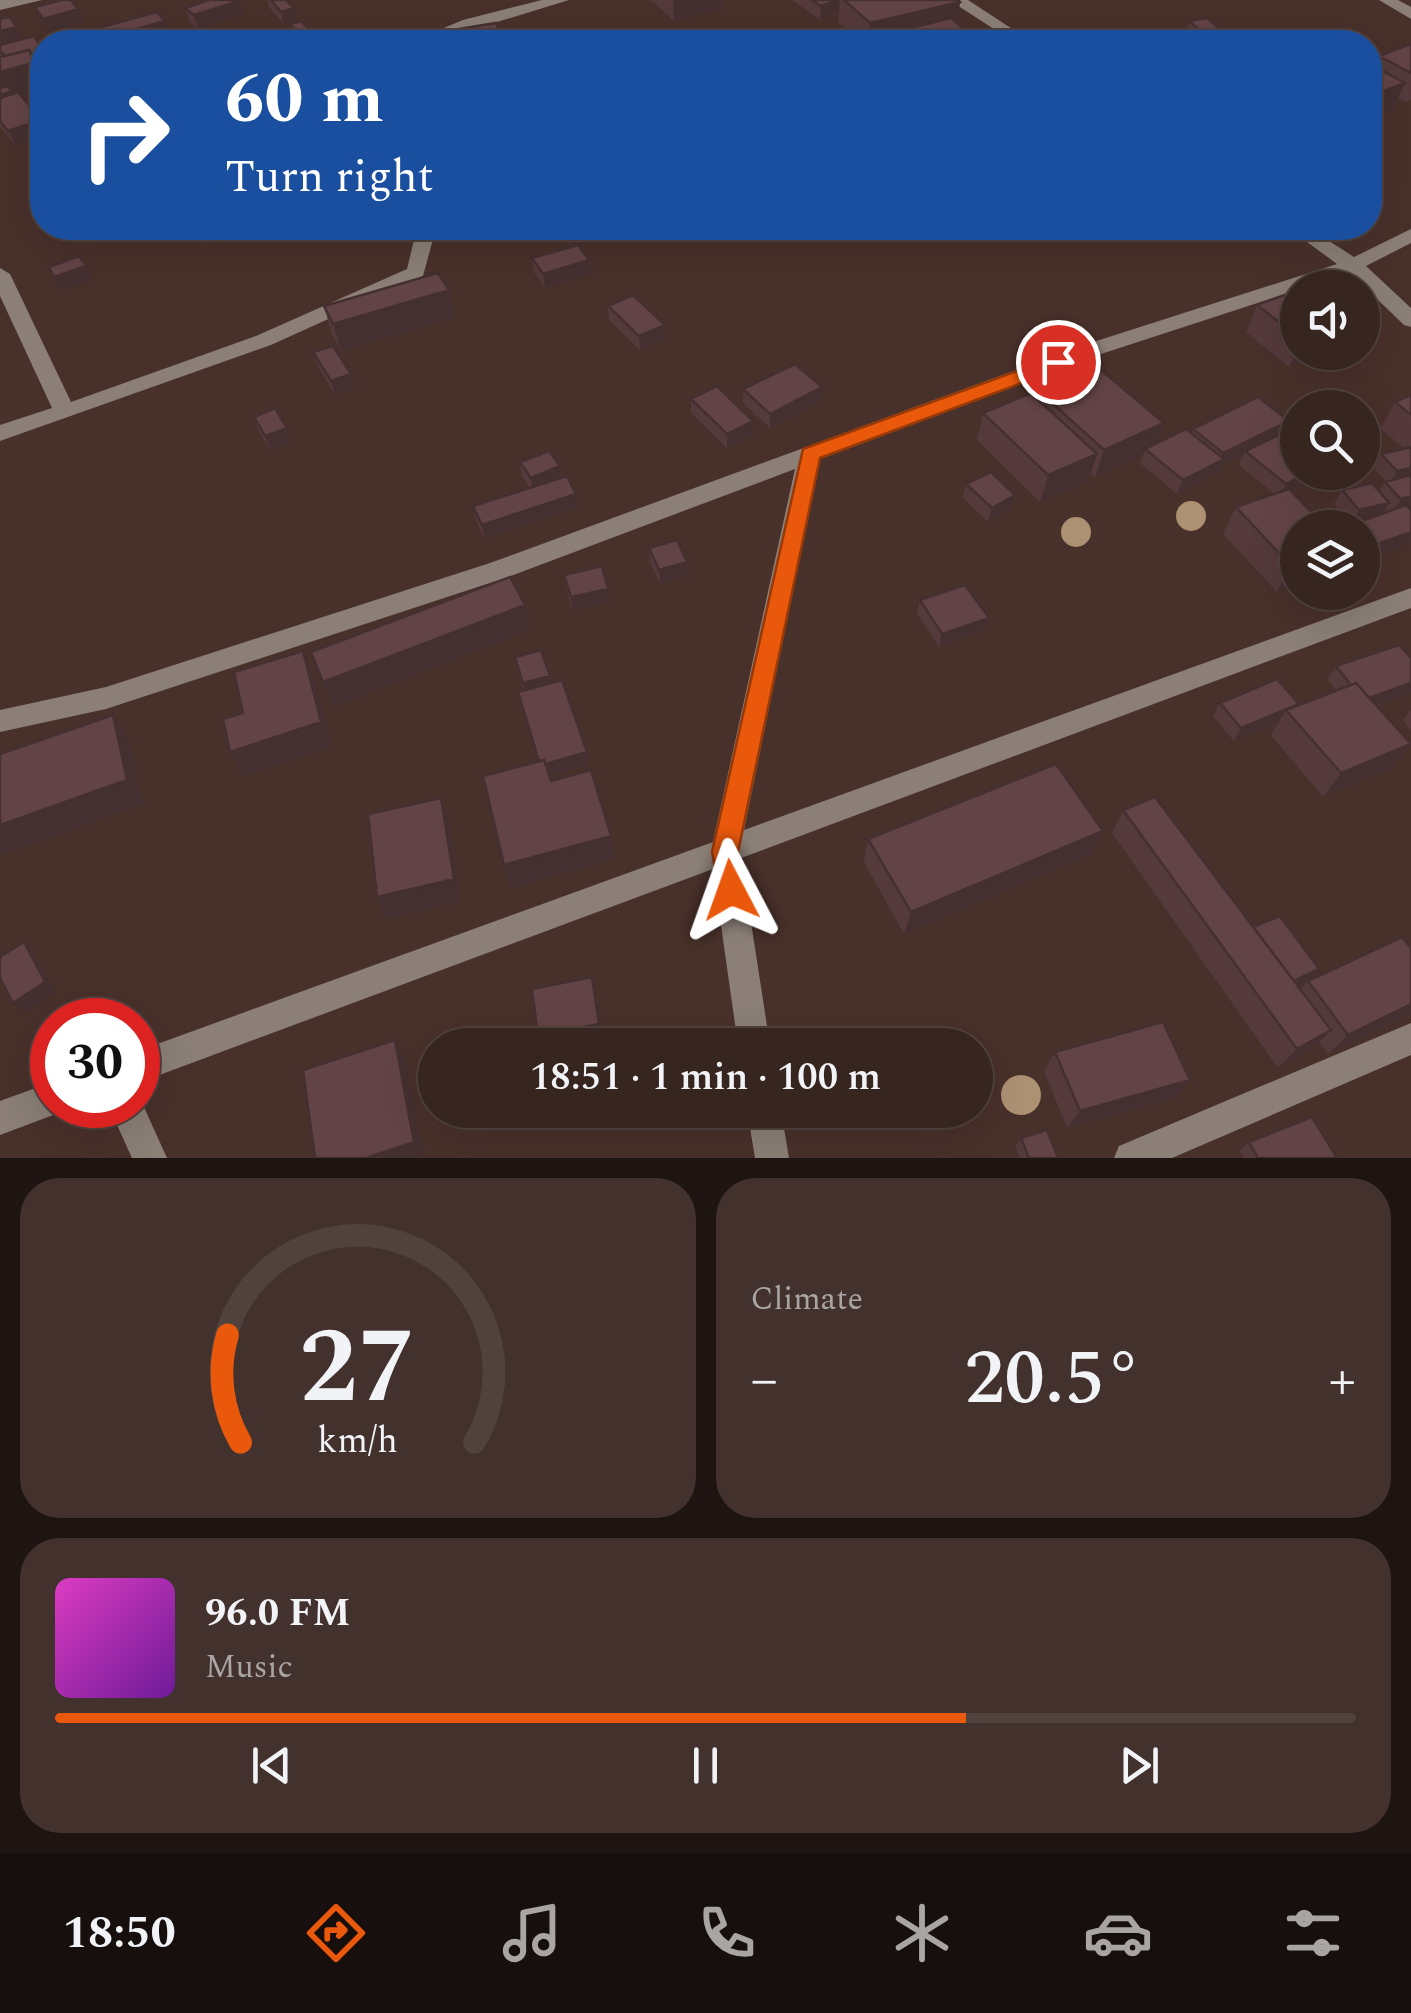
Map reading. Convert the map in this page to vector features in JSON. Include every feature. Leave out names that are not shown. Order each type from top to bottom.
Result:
[{"type":"street","points":[[0,6],[34,0]]},
{"type":"street","points":[[450,30],[561,0]]},
{"type":"street","points":[[957,0],[1005,30]]},
{"type":"street","points":[[1387,0],[1411,14]]},
{"type":"street","points":[[0,721],[106,698],[500,570],[1094,349],[1353,265],[1411,235]]},
{"type":"street","points":[[0,433],[258,345],[330,316],[416,272],[423,240]]},
{"type":"street","points":[[1315,240],[1353,265],[1411,320]]},
{"type":"street","points":[[0,274],[65,412]]},
{"type":"street","points":[[751,1028],[725,852],[810,454]]},
{"type":"street","points":[[160,1059],[1411,598]]},
{"type":"street","points":[[1131,1158],[1411,1040]]},
{"type":"street","points":[[0,1118],[30,1107]]},
{"type":"street","points":[[136,1128],[150,1158]]},
{"type":"street","points":[[767,1128],[772,1158]]},
{"type":"building","points":[[71,0],[78,9],[43,19],[35,7]]},
{"type":"building","points":[[209,0],[239,1],[194,15],[185,8]]},
{"type":"building","points":[[271,0],[286,0],[294,8],[281,12]]},
{"type":"building","points":[[812,0],[838,0],[821,6]]},
{"type":"building","points":[[844,0],[958,0],[960,2],[870,23]]},
{"type":"building","points":[[157,12],[165,21],[133,30],[91,30]]},
{"type":"building","points":[[10,17],[16,27],[0,31],[0,19]]},
{"type":"building","points":[[951,18],[963,28],[955,30],[902,30]]},
{"type":"building","points":[[1207,18],[1222,30],[1200,30],[1189,21]]},
{"type":"building","points":[[301,21],[310,30],[296,30],[290,24]]},
{"type":"building","points":[[496,23],[499,30],[453,30]]},
{"type":"building","points":[[30,37],[30,52],[5,56],[0,45]]},
{"type":"building","points":[[1411,44],[1411,73],[1382,58]]},
{"type":"building","points":[[29,50],[30,64],[0,72],[0,57]]},
{"type":"building","points":[[1382,71],[1405,83],[1382,92]]},
{"type":"building","points":[[7,86],[12,91],[0,95],[0,88]]},
{"type":"building","points":[[18,92],[30,107],[30,124],[8,131],[0,121],[0,98]]},
{"type":"building","points":[[578,245],[589,260],[543,274],[532,258]]},
{"type":"building","points":[[79,256],[86,266],[54,277],[49,267]]},
{"type":"building","points":[[438,273],[449,290],[333,324],[324,306]]},
{"type":"building","points":[[633,295],[665,325],[639,336],[608,306]]},
{"type":"building","points":[[1280,297],[1280,323],[1257,305]]},
{"type":"building","points":[[333,346],[351,374],[331,381],[313,352]]},
{"type":"building","points":[[1090,361],[1164,423],[1104,450],[1032,385]]},
{"type":"building","points":[[795,364],[822,387],[770,414],[743,389]]},
{"type":"building","points":[[717,386],[753,421],[727,434],[691,399]]},
{"type":"building","points":[[1031,393],[1097,454],[1048,475],[983,413]]},
{"type":"building","points":[[1411,395],[1411,415],[1395,402]]},
{"type":"building","points":[[1258,397],[1280,414],[1280,425],[1223,453],[1193,429]]},
{"type":"building","points":[[275,408],[287,428],[265,436],[254,417]]},
{"type":"building","points":[[1186,429],[1224,459],[1183,480],[1145,449]]},
{"type":"building","points":[[1280,435],[1280,479],[1245,451]]},
{"type":"building","points":[[1411,447],[1411,468],[1397,471],[1381,454]]},
{"type":"building","points":[[549,451],[560,466],[531,478],[520,462]]},
{"type":"building","points":[[991,472],[1015,495],[992,508],[966,484]]},
{"type":"building","points":[[1411,475],[1411,496],[1401,499],[1385,482]]},
{"type":"building","points":[[567,476],[576,494],[482,525],[473,506]]},
{"type":"building","points":[[1290,490],[1309,510],[1280,510],[1280,554],[1236,507]]},
{"type":"building","points":[[1342,490],[1378,490],[1389,503],[1359,510]]},
{"type":"building","points":[[1406,505],[1411,510],[1411,532],[1380,543],[1380,514]]},
{"type":"building","points":[[677,540],[687,562],[659,570],[649,548]]},
{"type":"building","points":[[602,566],[608,589],[571,597],[564,575]]},
{"type":"building","points":[[510,577],[525,605],[323,682],[311,652]]},
{"type":"building","points":[[965,585],[989,618],[942,634],[920,600]]},
{"type":"building","points":[[1399,645],[1411,658],[1411,683],[1369,698],[1356,683],[1351,685],[1336,666]]},
{"type":"building","points":[[541,650],[550,676],[523,683],[515,657]]},
{"type":"building","points":[[303,651],[321,722],[230,752],[223,719],[243,713],[234,672]]},
{"type":"building","points":[[1277,679],[1299,704],[1241,728],[1220,703]]},
{"type":"building","points":[[562,680],[587,752],[546,764],[539,761],[518,692]]},
{"type":"building","points":[[1356,683],[1411,744],[1341,773],[1286,710]]},
{"type":"building","points":[[113,715],[127,780],[0,825],[0,754]]},
{"type":"building","points":[[544,760],[551,781],[591,770],[611,836],[504,865],[483,776]]},
{"type":"building","points":[[1056,764],[1103,831],[911,912],[868,839]]},
{"type":"building","points":[[1155,797],[1331,1030],[1297,1049],[1123,810]]},
{"type":"building","points":[[441,798],[454,879],[377,897],[368,814]]},
{"type":"building","points":[[1280,916],[1319,969],[1294,981],[1253,927]]},
{"type":"building","points":[[1402,937],[1411,948],[1411,1004],[1348,1035],[1308,981]]},
{"type":"building","points":[[24,942],[45,982],[13,1003],[0,978],[0,957]]},
{"type":"building","points":[[592,977],[599,1024],[537,1028],[532,989]]},
{"type":"building","points":[[1163,1022],[1190,1080],[1080,1111],[1055,1052]]},
{"type":"building","points":[[395,1040],[414,1142],[366,1158],[315,1158],[303,1070]]},
{"type":"building","points":[[1312,1117],[1337,1158],[1258,1158],[1249,1142]]},
{"type":"building","points":[[1047,1130],[1058,1158],[1029,1158],[1021,1138]]},
{"type":"route","points":[[731,890],[725,852],[810,454],[1058,362]]}]
